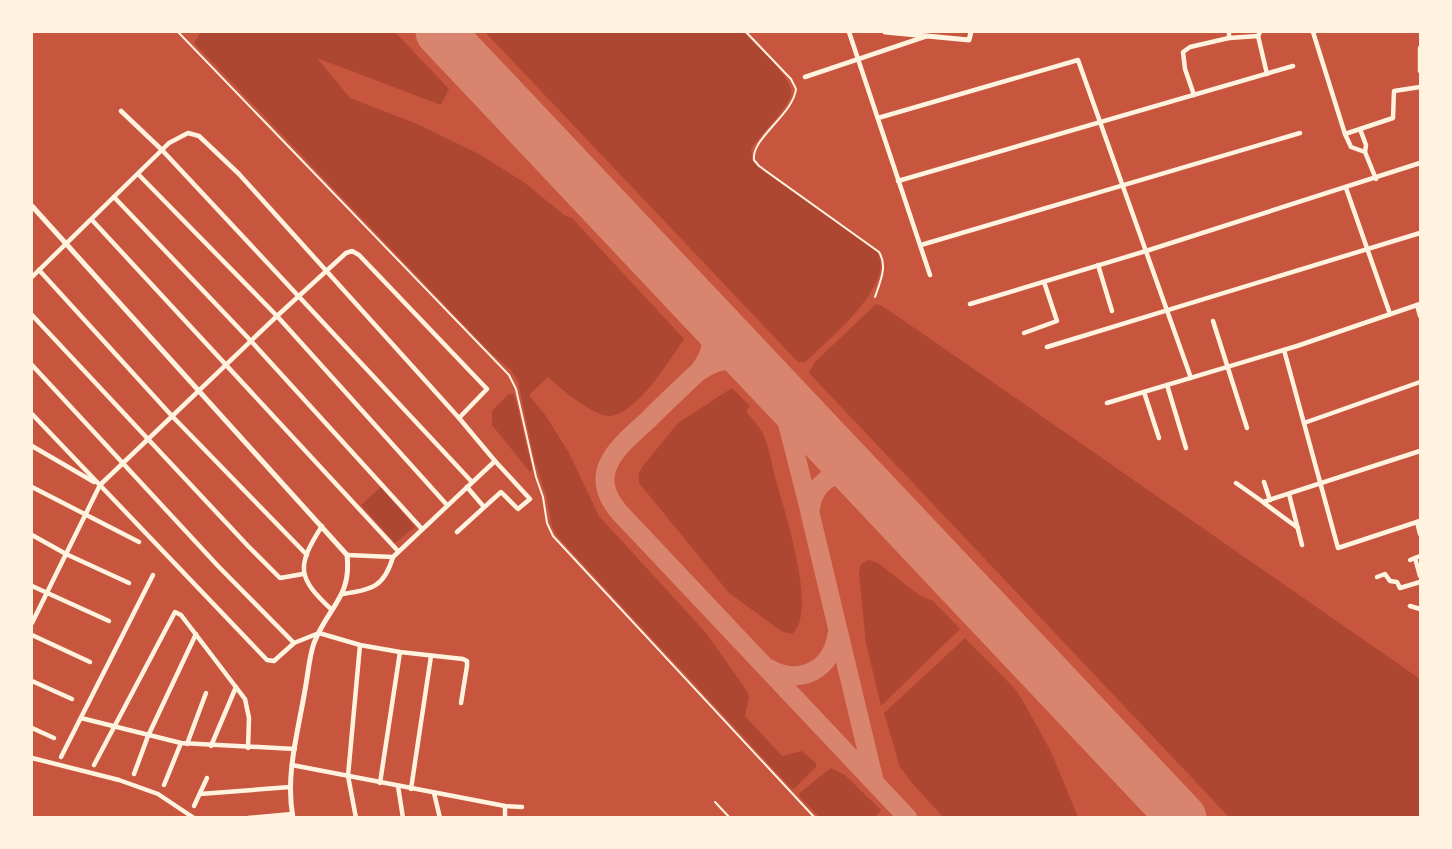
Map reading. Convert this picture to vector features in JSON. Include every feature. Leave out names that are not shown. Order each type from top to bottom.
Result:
[{"type":"street","points":[[849,32],[930,275]]},
{"type":"street","points":[[885,32],[969,40],[972,32]]},
{"type":"street","points":[[1312,32],[1345,134],[1351,147],[1365,152]]},
{"type":"street","points":[[1194,95],[1185,69],[1183,52],[1190,47],[1229,35],[1259,34],[1267,74]]},
{"type":"street","points":[[805,76],[928,36]]},
{"type":"street","points":[[1420,48],[1420,71]]},
{"type":"street","points":[[878,118],[1077,59],[1191,378]]},
{"type":"street","points":[[898,181],[1293,66]]},
{"type":"street","points":[[1345,134],[1393,118],[1395,90],[1420,87]]},
{"type":"street","points":[[121,111],[162,150],[472,482]]},
{"type":"street","points":[[1360,129],[1365,152],[1376,179]]},
{"type":"street","points":[[921,245],[1300,133]]},
{"type":"street","points":[[32,278],[162,150],[182,134],[199,136],[239,174],[530,499],[518,509],[501,492],[457,532]]},
{"type":"street","points":[[971,304],[1420,163]]},
{"type":"street","points":[[138,174],[277,316],[447,505]]},
{"type":"street","points":[[1346,188],[1390,314]]},
{"type":"street","points":[[114,197],[251,341],[422,529]]},
{"type":"street","points":[[33,211],[347,555],[349,571],[343,594],[314,645],[292,765],[290,788],[293,816],[248,817]]},
{"type":"street","points":[[92,220],[399,551]]},
{"type":"street","points":[[1047,347],[1420,233]]},
{"type":"street","points":[[32,623],[100,485],[346,253],[352,251],[359,255],[487,389],[459,418]]},
{"type":"street","points":[[1098,265],[1112,311]]},
{"type":"street","points":[[39,270],[172,416],[307,555]]},
{"type":"street","points":[[1024,333],[1057,321],[1044,282]]},
{"type":"street","points":[[1107,403],[1284,350],[1419,305],[1420,316]]},
{"type":"street","points":[[32,315],[280,578],[303,574]]},
{"type":"street","points":[[1213,321],[1247,428]]},
{"type":"street","points":[[1284,350],[1338,548],[1419,521],[1420,534]]},
{"type":"street","points":[[32,365],[294,643]]},
{"type":"street","points":[[1304,423],[1420,382]]},
{"type":"street","points":[[1167,385],[1186,448]]},
{"type":"street","points":[[1144,392],[1159,438]]},
{"type":"street","points":[[32,414],[267,660],[274,661],[294,643],[319,633],[360,645],[463,659],[467,661],[461,703]]},
{"type":"street","points":[[32,446],[100,485]]},
{"type":"street","points":[[1263,502],[1420,450]]},
{"type":"street","points":[[343,594],[367,590],[377,585],[387,576],[393,557],[495,461]]},
{"type":"street","points":[[1264,482],[1270,500]]},
{"type":"street","points":[[1236,483],[1298,528]]},
{"type":"street","points":[[32,487],[139,542]]},
{"type":"street","points":[[467,487],[484,507]]},
{"type":"street","points":[[1289,494],[1302,545]]},
{"type":"street","points":[[322,526],[307,555],[303,574],[309,588],[332,610]]},
{"type":"street","points":[[32,536],[129,583]]},
{"type":"street","points":[[347,555],[393,557]]},
{"type":"street","points":[[1415,558],[1420,576]]},
{"type":"street","points":[[1377,577],[1385,574],[1390,582],[1397,582],[1400,588],[1420,582]]},
{"type":"street","points":[[61,757],[153,575]]},
{"type":"street","points":[[32,586],[109,621]]},
{"type":"street","points":[[1410,606],[1420,609]]},
{"type":"street","points":[[94,765],[175,612],[181,614],[245,699],[248,707],[248,748]]},
{"type":"street","points":[[134,774],[148,736],[196,634]]},
{"type":"street","points":[[32,635],[90,663]]},
{"type":"street","points":[[356,817],[348,776],[360,645]]},
{"type":"street","points":[[380,783],[400,652]]},
{"type":"street","points":[[411,789],[431,656]]},
{"type":"street","points":[[32,681],[72,699]]},
{"type":"street","points":[[212,746],[236,687]]},
{"type":"street","points":[[164,785],[206,693]]},
{"type":"street","points":[[80,718],[184,743],[295,749]]},
{"type":"street","points":[[32,727],[54,738]]},
{"type":"street","points":[[32,758],[119,780],[158,794],[194,817]]},
{"type":"street","points":[[292,765],[411,789],[522,807]]},
{"type":"street","points":[[194,806],[207,778]]},
{"type":"street","points":[[398,786],[403,817]]},
{"type":"street","points":[[200,794],[290,788]]},
{"type":"street","points":[[434,793],[440,817]]},
{"type":"street","points":[[505,806],[505,817]]},
{"type":"lane","points":[[178,32],[509,375],[516,389],[547,523],[553,536],[815,817]]},
{"type":"lane","points":[[746,32],[791,79],[796,91],[786,110],[755,148],[754,160],[879,252],[884,267],[875,297]]},
{"type":"lane","points":[[715,802],[730,817]]},
{"type":"shaded area","points":[[201,32],[395,32],[449,89],[441,105],[317,58],[350,98],[417,124],[479,154],[525,183],[564,215],[572,218],[684,339],[662,372],[642,395],[622,412],[611,416],[587,407],[548,377],[529,395],[569,453],[599,516],[706,633],[747,691],[749,697],[745,716],[782,756],[802,751],[816,763],[816,767],[794,789],[557,536],[534,459],[518,381],[511,370],[492,354],[194,43]]},
{"type":"shaded area","points":[[485,32],[743,32],[773,62],[791,88],[791,95],[785,107],[751,148],[753,162],[877,252],[881,265],[869,296],[806,362],[798,362]]},
{"type":"shaded area","points":[[876,304],[932,340],[1420,679],[1420,817],[1229,817],[809,373],[815,362]]},
{"type":"shaded area","points":[[732,388],[750,406],[746,411],[765,438],[792,539],[801,585],[802,606],[799,623],[792,634],[781,631],[729,593],[639,483],[642,467],[678,423]]},
{"type":"shaded area","points":[[509,394],[513,394],[516,401],[532,469],[530,472],[492,425],[492,411]]},
{"type":"shaded area","points":[[381,487],[415,527],[395,543],[361,505]]},
{"type":"shaded area","points":[[869,560],[878,563],[919,595],[933,601],[960,629],[881,706],[866,643],[859,573],[861,564]]},
{"type":"shaded area","points":[[965,638],[1016,690],[1023,701],[1051,752],[1078,817],[943,817],[900,767],[884,713]]},
{"type":"shaded area","points":[[831,768],[845,775],[881,810],[877,817],[819,817],[800,797],[799,793]]},
{"type":"taxiway","points":[[689,295],[711,332],[710,350],[699,371],[617,451],[606,473],[605,485],[610,499],[620,513],[908,818]]},
{"type":"taxiway","points":[[700,371],[727,360],[751,367],[768,379]]},
{"type":"taxiway","points":[[779,390],[809,508]]},
{"type":"taxiway","points":[[869,485],[840,475],[826,480],[816,491],[810,513],[874,780]]},
{"type":"taxiway","points":[[770,669],[793,676],[813,671],[829,657],[837,634]]},
{"type":"runway","points":[[440,32],[1182,818]]}]
